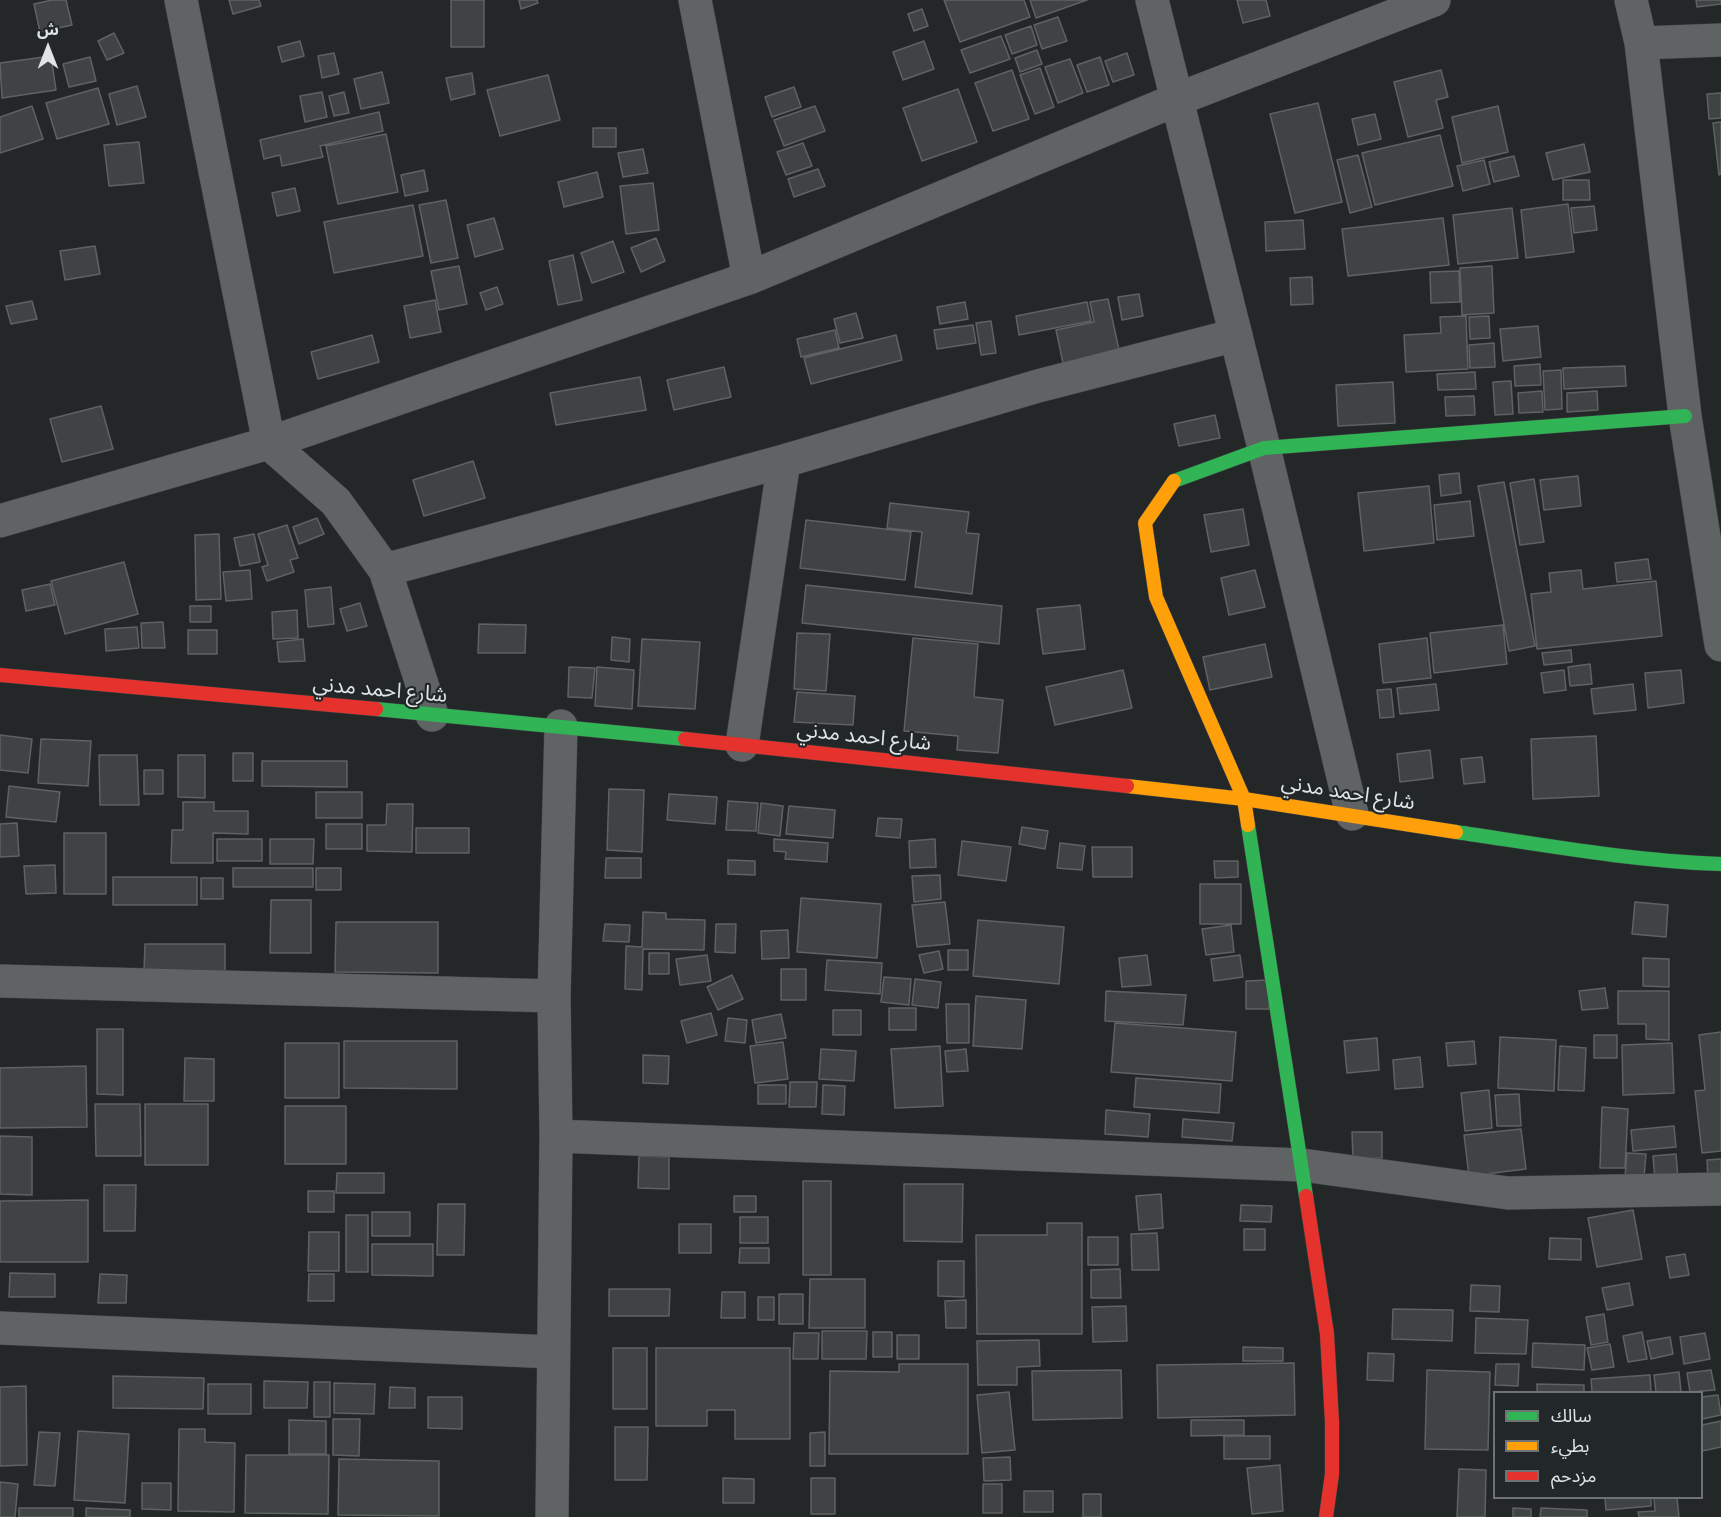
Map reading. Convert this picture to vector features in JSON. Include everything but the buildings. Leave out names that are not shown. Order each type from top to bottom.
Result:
[{"type":"street","points":[[181,0],[269,443],[336,502],[385,570],[432,715]]},
{"type":"street","points":[[695,0],[749,278]]},
{"type":"street","points":[[1152,0],[1264,448],[1352,814]]},
{"type":"street","points":[[0,522],[269,443],[749,278],[1178,99],[1434,0]]},
{"type":"street","points":[[1631,0],[1641,43],[1685,416],[1707,472],[1721,645]]},
{"type":"street","points":[[1641,43],[1721,40]]},
{"type":"street","points":[[385,570],[784,461],[1038,386],[1236,335]]},
{"type":"street","points":[[1326,1517],[1332,1474],[1332,1422],[1327,1334],[1244,799],[1156,597],[1144,524],[1173,482],[1264,448],[1685,416]]},
{"type":"street","points":[[742,745],[784,461]]},
{"type":"street","name":"شارع احمد مدني","points":[[0,675],[561,726],[1244,799],[1574,850],[1688,863],[1721,864]]},
{"type":"street","points":[[552,1517],[556,1136],[554,996],[561,726]]},
{"type":"street","points":[[0,981],[554,996]]},
{"type":"street","points":[[556,1136],[1302,1165],[1508,1193],[1721,1190]]},
{"type":"street","points":[[0,1328],[553,1352]]},
{"type":"traffic: fast","points":[[1174,481],[1264,448],[1685,416]]},
{"type":"traffic: fast","points":[[376,709],[685,739]]},
{"type":"traffic: fast","points":[[1248,825],[1306,1196]]},
{"type":"traffic: fast","points":[[1456,832],[1621,856],[1721,864]]},
{"type":"traffic: slow","points":[[1174,481],[1145,523],[1156,597],[1244,799],[1248,825]]},
{"type":"traffic: slow","points":[[1127,786],[1244,799],[1456,832]]},
{"type":"traffic: jam","points":[[0,675],[376,709]]},
{"type":"traffic: jam","points":[[685,739],[1127,786]]},
{"type":"traffic: jam","points":[[1306,1196],[1327,1334],[1332,1422],[1332,1474],[1326,1517]]}]
